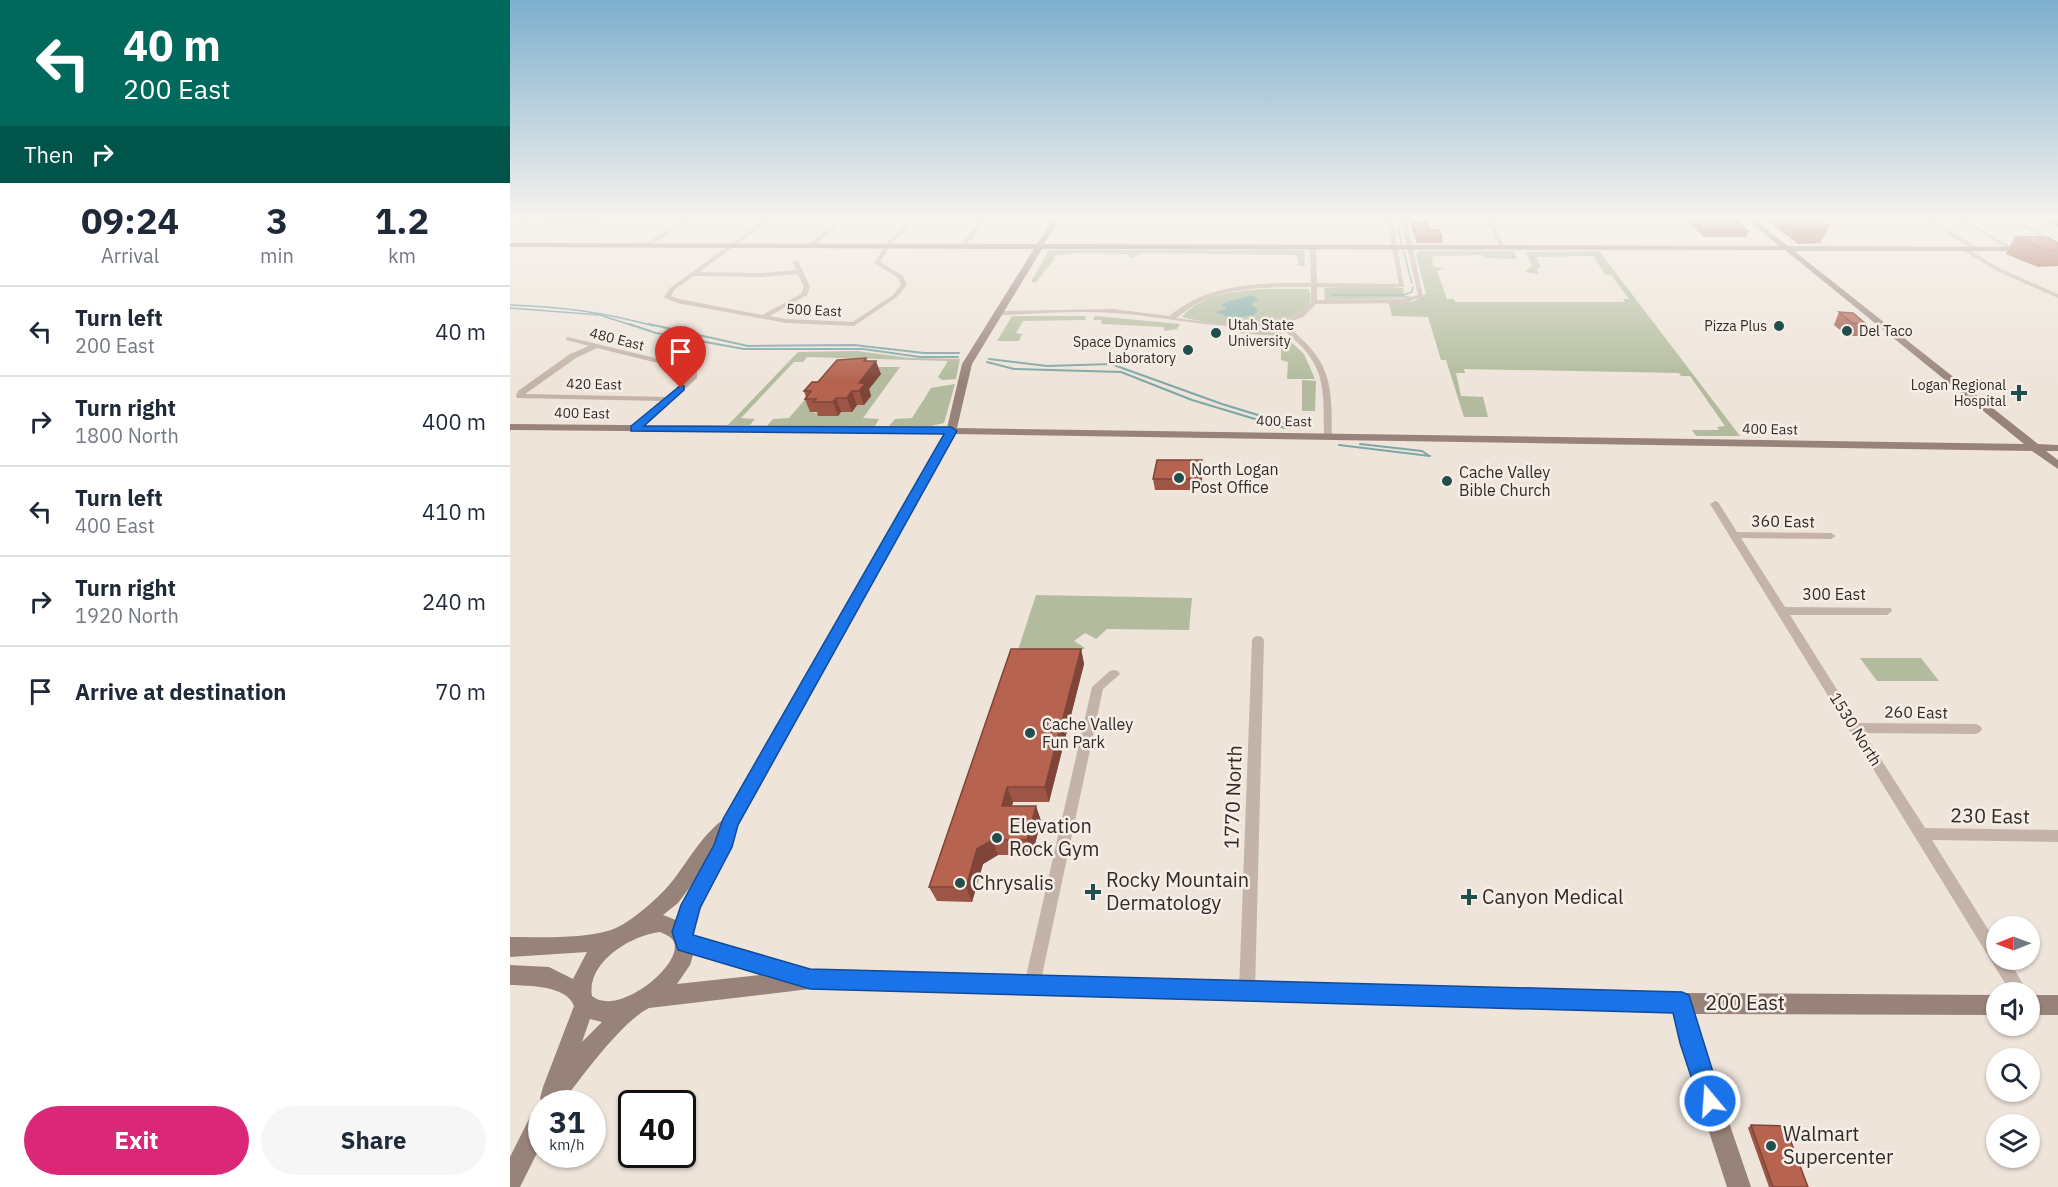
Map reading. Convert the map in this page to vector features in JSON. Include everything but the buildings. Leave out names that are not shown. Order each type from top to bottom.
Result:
[{"type":"street","points":[[692,274],[696,271]]},
{"type":"street","name":"500 East","points":[[692,274],[672,289],[667,297],[676,302],[763,317],[806,323],[854,324],[895,296],[904,285],[901,277],[891,271]]},
{"type":"street","points":[[559,1090],[591,1048],[677,970],[684,956],[684,938],[691,905],[723,847],[730,824],[951,431],[967,364],[1024,271]]},
{"type":"street","points":[[1000,311],[1094,311],[1172,318],[1223,326],[1279,323],[1303,315],[1314,302],[1314,271]]},
{"type":"street","points":[[1172,318],[1195,301],[1222,292],[1263,287],[1402,286],[1400,271]]},
{"type":"street","points":[[1314,302],[1403,301],[1419,298],[1422,291],[1417,271]]},
{"type":"street","points":[[1814,271],[2058,466]]},
{"type":"street","points":[[2004,271],[2058,296]]},
{"type":"street","points":[[692,274],[761,275],[799,272],[807,287],[804,295],[763,317]]},
{"type":"street","points":[[1279,323],[1306,344],[1320,362],[1326,380],[1328,437]]},
{"type":"street","name":"480 East","points":[[568,339],[694,370],[693,378],[669,399]]},
{"type":"street","name":"420 East","points":[[594,347],[573,356],[520,396],[669,399]]},
{"type":"street","points":[[635,429],[669,399]]},
{"type":"street","name":"400 East","points":[[510,427],[951,431],[2058,448]]},
{"type":"street","name":"1530 North","points":[[1715,504],[1986,939]]},
{"type":"street","name":"360 East","points":[[1735,535],[1831,536]]},
{"type":"street","name":"300 East","points":[[1781,611],[1887,611]]},
{"type":"street","name":"1770 North","points":[[1246,991],[1258,640]]},
{"type":"street","points":[[1032,985],[1098,687],[1114,674]]},
{"type":"street","name":"260 East","points":[[1855,728],[1976,729]]},
{"type":"street","points":[[552,1090],[583,999],[582,979],[589,964],[671,897],[715,839],[730,824]]},
{"type":"street","name":"230 East","points":[[1922,834],[2058,836]]},
{"type":"street","name":"200 East","points":[[623,934],[662,922],[674,926],[684,938],[810,979]]},
{"type":"street","points":[[510,947],[574,945],[623,934]]},
{"type":"street","points":[[510,975],[549,977],[583,999]]},
{"type":"street","name":"200 East","points":[[583,999],[596,1011],[604,1012],[639,1003],[810,979],[1682,1003],[1986,1005]]},
{"type":"street","points":[[1682,1003],[1691,1043],[1739,1187]]},
{"type":"street","points":[[2040,1005],[2058,1005]]},
{"type":"street","points":[[510,1182],[528,1145]]},
{"type":"green space","points":[[1037,271],[1045,271],[1036,282],[1031,282]]},
{"type":"green space","points":[[1420,271],[1437,271],[1447,299],[1454,299],[1455,302],[1625,302],[1623,299],[1629,299],[1611,275],[1603,271],[1615,271],[1740,436],[1696,436],[1692,430],[1719,430],[1717,427],[1725,426],[1690,376],[1681,376],[1679,373],[1464,369],[1465,373],[1456,373],[1461,396],[1483,397],[1488,417],[1464,417],[1446,360],[1441,360],[1428,317],[1392,316],[1389,303],[1415,301],[1426,294]]},
{"type":"green space","points":[[1324,288],[1403,288],[1404,295],[1414,298],[1325,300]]},
{"type":"green space","points":[[1261,289],[1309,289],[1311,299],[1303,310],[1290,318],[1272,323],[1212,323],[1182,317],[1208,299],[1229,293]]},
{"type":"green space","points":[[1012,316],[1086,316],[1085,320],[1023,321],[1016,333],[1022,334],[1019,341],[997,341]]},
{"type":"green space","points":[[1095,316],[1180,324],[1177,329],[1164,331],[1164,327],[1101,324],[1102,320],[1093,320]]},
{"type":"green space","points":[[1276,328],[1304,354],[1315,379],[1287,379],[1288,362],[1281,360],[1281,347],[1274,344],[1274,336],[1236,333]]},
{"type":"green space","points":[[857,351],[910,358],[960,359],[956,379],[942,380],[938,377],[948,361],[807,357],[803,362],[794,362],[741,418],[755,419],[750,425],[728,425],[798,352]]},
{"type":"green space","points":[[833,367],[900,367],[863,418],[879,419],[875,426],[767,426],[773,419],[789,418]],"holes":[[[870,396],[864,405],[857,405],[852,412],[841,412],[838,416],[811,412]]]},
{"type":"green space","points":[[1302,380],[1316,381],[1315,411],[1302,411]]},
{"type":"green space","points":[[955,384],[944,423],[931,426],[889,426],[895,419],[912,418],[931,388]]},
{"type":"green space","points":[[1036,595],[1192,598],[1189,630],[1107,629],[1096,639],[1085,633],[1074,641],[1085,648],[1078,653],[1017,653]]},
{"type":"green space","points":[[1860,658],[1921,658],[1939,681],[1877,681]]},
{"type":"water","points":[[1252,295],[1258,300],[1251,304],[1258,310],[1254,315],[1231,318],[1216,312],[1227,308],[1221,305],[1223,303]]},
{"type":"waterway","points":[[1409,271],[1412,283]]},
{"type":"waterway","points":[[1331,295],[1403,295],[1412,292],[1413,287]]},
{"type":"waterway","points":[[510,305],[583,311],[654,326]]},
{"type":"waterway","points":[[510,308],[600,315],[634,326]]},
{"type":"waterway","points":[[629,324],[656,333],[744,349],[863,349],[920,357],[958,357]]},
{"type":"waterway","points":[[649,324],[748,346],[854,345],[924,353],[959,353]]},
{"type":"waterway","points":[[989,359],[1047,366],[1111,364],[1222,404],[1300,428]]},
{"type":"waterway","points":[[987,362],[1014,369],[1121,372],[1192,400],[1285,428]]},
{"type":"waterway","points":[[1360,444],[1422,451],[1428,455]]},
{"type":"waterway","points":[[1339,445],[1430,456]]},
{"type":"place","name":"Pizza Plus","points":[[1779,326]]},
{"type":"place","name":"Del Taco","points":[[1847,331]]},
{"type":"place","name":"Utah State University","points":[[1216,333]]},
{"type":"place","name":"Space Dynamics Laboratory","points":[[1188,350]]},
{"type":"place","name":"Logan Regional Hospital","points":[[2019,393]]},
{"type":"place","name":"North Logan Post Office","points":[[1179,478]]},
{"type":"place","name":"Cache Valley Bible Church","points":[[1447,481]]},
{"type":"place","name":"Cache Valley Fun Park","points":[[1030,733]]},
{"type":"place","name":"Elevation Rock Gym","points":[[997,838]]},
{"type":"place","name":"Chrysalis","points":[[960,883]]},
{"type":"place","name":"Rocky Mountain Dermatology","points":[[1093,892]]},
{"type":"place","name":"Canyon Medical","points":[[1469,897]]},
{"type":"place","name":"Walmart Supercenter","points":[[1771,1146]]},
{"type":"route","points":[[681,388],[635,429],[951,431],[730,824],[723,847],[691,905],[682,932],[685,943],[810,979],[1682,1003],[1691,1043],[1710,1101]]}]
